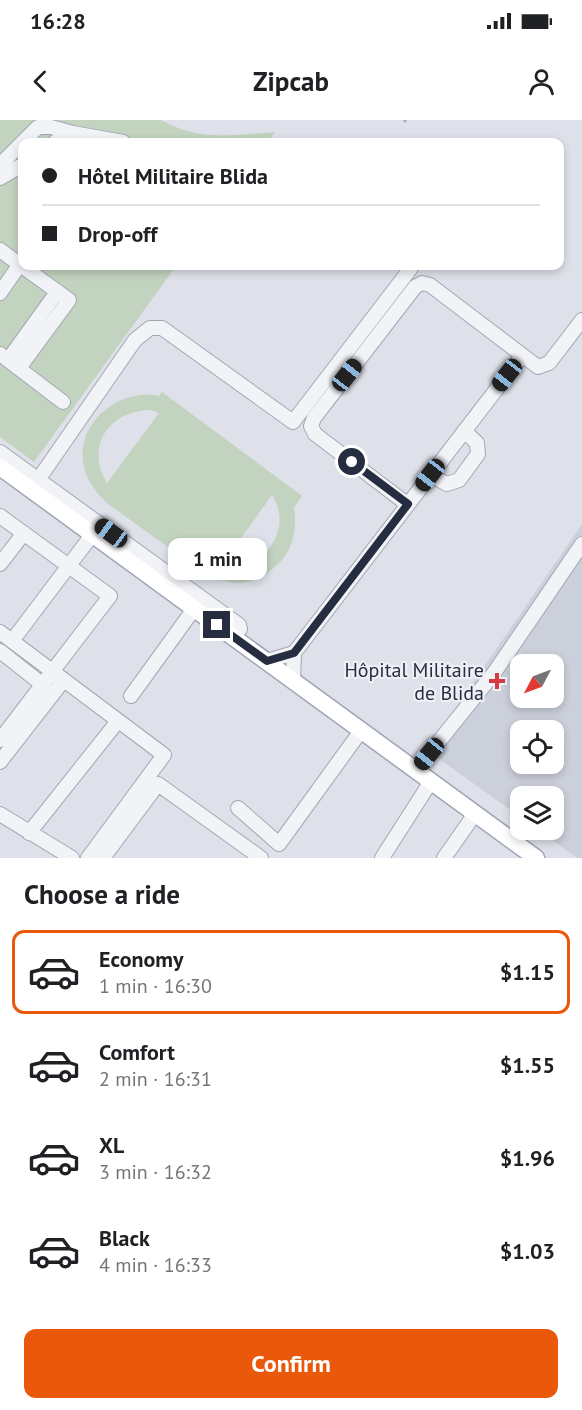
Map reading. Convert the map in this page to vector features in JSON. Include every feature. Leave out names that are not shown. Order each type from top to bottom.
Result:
[{"type":"main road","points":[[0,467],[35,485],[293,681],[536,858]]},
{"type":"main road","points":[[0,474],[527,858]]},
{"type":"lane","points":[[27,138],[38,127],[51,127],[101,138]]},
{"type":"lane","points":[[63,138],[74,133]]},
{"type":"lane","points":[[0,165],[18,147]]},
{"type":"lane","points":[[0,178],[18,167]]},
{"type":"lane","points":[[1,252],[18,263]]},
{"type":"lane","points":[[0,293],[18,267]]},
{"type":"lane","points":[[28,270],[69,300],[9,360],[63,402]]},
{"type":"lane","points":[[0,452],[35,485],[135,340],[150,328],[162,328],[293,423],[409,270]]},
{"type":"lane","points":[[408,504],[313,431],[314,418],[414,287],[422,283],[430,285],[534,365],[545,366],[582,320]]},
{"type":"lane","points":[[293,681],[294,653],[522,356]]},
{"type":"lane","points":[[430,475],[447,484],[459,480],[478,453],[477,443],[464,431]]},
{"type":"lane","points":[[0,516],[110,596],[0,762]]},
{"type":"lane","points":[[0,564],[24,533]]},
{"type":"lane","points":[[12,641],[88,539]]},
{"type":"lane","points":[[416,770],[494,673],[582,544]]},
{"type":"lane","points":[[131,696],[191,613]]},
{"type":"lane","points":[[0,632],[164,755],[88,858]]},
{"type":"lane","points":[[267,661],[294,653]]},
{"type":"lane","points":[[1,655],[43,685]]},
{"type":"lane","points":[[0,740],[43,685],[58,677]]},
{"type":"lane","points":[[30,833],[118,721]]},
{"type":"lane","points":[[238,808],[279,844],[358,735]]},
{"type":"lane","points":[[103,858],[158,784],[252,856]]},
{"type":"lane","points":[[382,858],[428,786]]},
{"type":"lane","points":[[0,814],[72,858]]},
{"type":"lane","points":[[444,858],[472,818]]},
{"type":"shaded area","name":"Hôpital Militaire de Blida","points":[[582,524],[582,858],[577,858],[552,840],[564,840],[564,786],[510,786],[510,810],[427,750]]},
{"type":"green space","points":[[0,120],[161,120],[190,132],[203,134],[275,132],[271,138],[18,138],[18,270],[173,270],[34,462],[0,437]]},
{"type":"green space","points":[[162,392],[302,496],[294,507],[295,524],[291,546],[283,559],[262,576],[248,582],[234,583],[207,574],[108,504],[90,482],[83,461],[83,445],[89,429],[98,416],[111,406],[126,399],[142,395],[159,396]],"holes":[[[150,410],[159,413],[107,483],[101,470],[99,457],[104,433],[122,417]],[[272,495],[280,522],[277,535],[270,547],[250,563],[221,566]]]},
{"type":"place","name":"Hôpital Militaire de Blida","points":[[497,681]]},
{"type":"route","points":[[217,625],[267,661],[294,653],[408,504],[352,462]]}]
